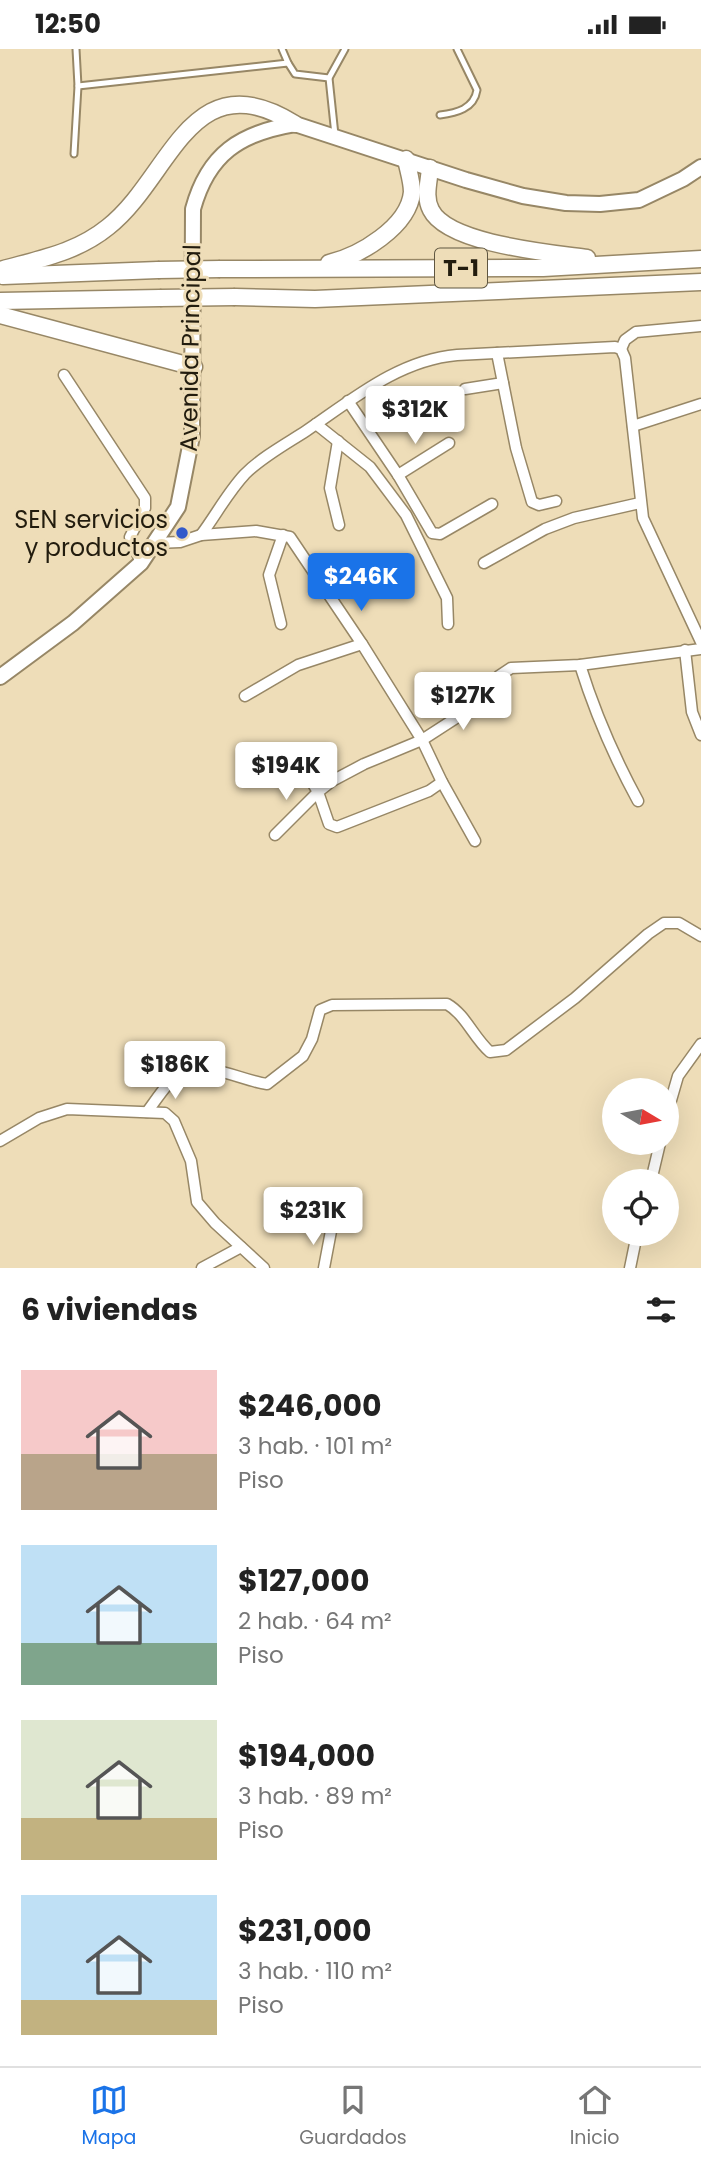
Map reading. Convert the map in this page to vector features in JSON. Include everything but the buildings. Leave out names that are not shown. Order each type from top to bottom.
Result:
[{"type":"highway","points":[[0,270],[64,253],[108,227],[130,206],[193,123],[222,106],[262,109],[279,114],[295,124]]},
{"type":"highway","points":[[297,268],[344,259],[384,235],[402,215],[410,199],[411,182],[406,159]]},
{"type":"highway","points":[[430,168],[427,195],[430,208],[436,218],[457,231],[493,242],[624,263]]},
{"type":"highway","name":"T-1","points":[[0,276],[220,269],[543,268],[701,259]]},
{"type":"highway","name":"T-1","points":[[0,302],[235,297],[315,299],[701,282]]},
{"type":"highway","points":[[0,315],[189,371]]},
{"type":"main road","points":[[295,124],[335,139],[523,196],[566,203],[600,204],[639,200],[683,179],[701,167]]},
{"type":"main road","name":"Avenida Principal","points":[[0,677],[73,623],[141,563],[178,506],[192,436],[189,371],[193,209],[199,186],[215,160],[239,143],[275,128],[295,124]]},
{"type":"street","points":[[701,326],[636,332],[625,340],[621,349],[634,426],[643,518],[701,642]]},
{"type":"street","points":[[201,535],[245,474],[348,401],[395,373],[433,357],[621,349]]},
{"type":"street","points":[[496,353],[516,448],[532,502],[539,505],[556,501]]},
{"type":"street","points":[[64,375],[145,498],[145,508],[130,537],[141,563]]},
{"type":"street","points":[[465,389],[503,383]]},
{"type":"street","points":[[348,401],[398,475],[426,526],[436,534],[492,503]]},
{"type":"street","points":[[634,426],[701,404]]},
{"type":"street","points":[[316,424],[370,467],[405,515],[447,597],[447,624]]},
{"type":"street","points":[[338,441],[330,488],[339,525]]},
{"type":"street","points":[[398,475],[449,443]]},
{"type":"street","points":[[484,563],[545,529],[595,512],[640,503]]},
{"type":"street","points":[[156,543],[180,542],[201,535],[256,531],[290,537],[422,740],[475,841]]},
{"type":"street","points":[[281,624],[269,575],[283,535]]},
{"type":"street","points":[[245,696],[298,665],[362,644]]},
{"type":"street","points":[[275,835],[318,792],[364,764],[422,740],[456,718],[499,676],[511,669],[580,665],[701,649]]},
{"type":"street","points":[[685,650],[692,712],[701,735]]},
{"type":"street","points":[[580,665],[593,707],[611,750],[638,801]]},
{"type":"street","points":[[296,756],[318,792],[329,824],[337,827],[429,791],[442,782]]},
{"type":"street","points":[[147,1112],[165,1088],[184,1071],[202,1070],[267,1084],[303,1056],[320,1010],[331,1005],[447,1003],[459,1011],[477,1041],[490,1052],[506,1050],[620,962],[648,934],[664,923],[679,923],[701,936]]},
{"type":"street","points":[[677,1078],[701,1044]]},
{"type":"street","points":[[0,1141],[39,1118],[67,1109],[165,1113],[174,1121],[191,1161],[197,1202],[264,1268]]},
{"type":"street","points":[[324,1268],[331,1231]]},
{"type":"street","points":[[630,1268],[635,1246]]},
{"type":"street","points":[[202,1268],[242,1247]]},
{"type":"lane","points":[[74,155],[78,86],[76,49]]},
{"type":"lane","points":[[282,49],[295,74],[329,79]]},
{"type":"lane","points":[[335,139],[329,79],[345,49]]},
{"type":"lane","points":[[440,115],[465,109],[476,97],[477,90],[457,49]]},
{"type":"lane","points":[[78,86],[288,64]]},
{"type":"place","name":"SEN servicios y productos","points":[[182,533]]}]
